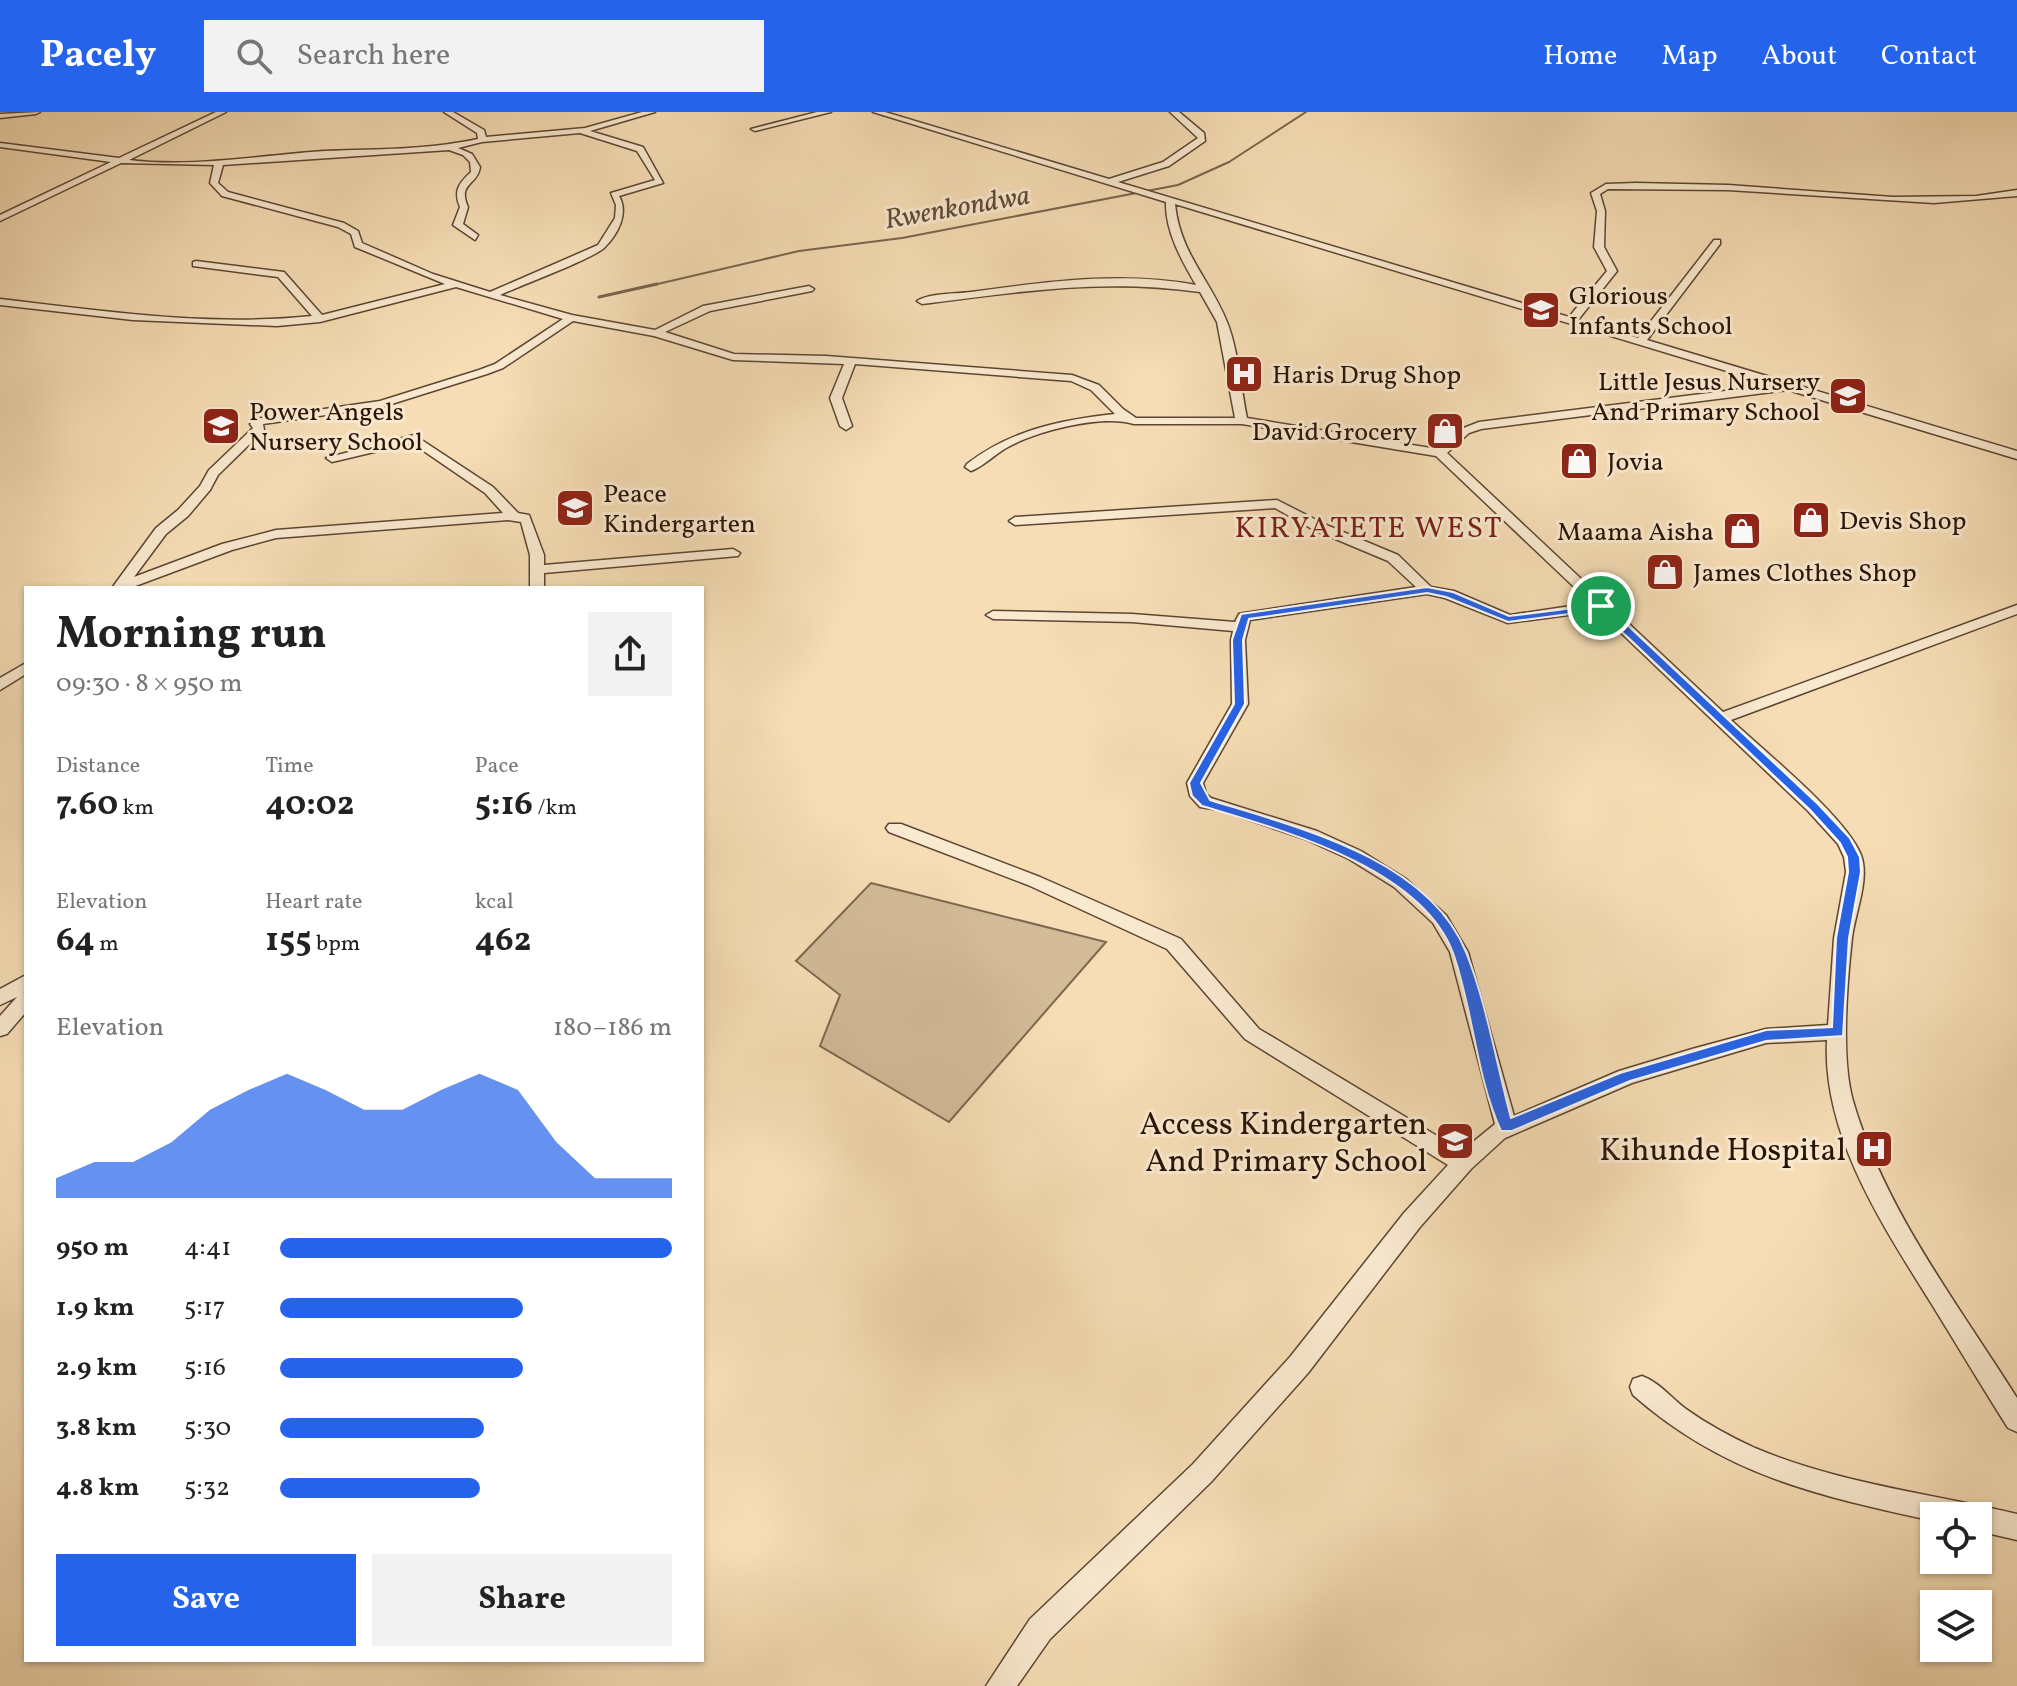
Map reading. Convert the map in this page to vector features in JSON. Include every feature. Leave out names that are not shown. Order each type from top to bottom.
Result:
[{"type":"street","points":[[0,116],[36,112]]},
{"type":"street","points":[[0,218],[222,112]]},
{"type":"street","points":[[448,112],[481,132],[482,140]]},
{"type":"street","points":[[0,145],[141,164],[219,163],[451,148],[482,140],[580,130],[651,112]]},
{"type":"street","points":[[755,129],[827,112]]},
{"type":"street","points":[[877,112],[1166,200],[1258,224],[2017,455]]},
{"type":"street","points":[[1111,181],[1166,164],[1202,139],[1199,132],[1174,112]]},
{"type":"street","points":[[491,295],[601,247],[619,218],[620,205],[614,195],[660,181],[640,149],[580,130]]},
{"type":"street","points":[[451,148],[469,154],[475,163],[475,173],[462,185],[460,198],[464,207],[458,225],[475,237]]},
{"type":"street","points":[[219,163],[214,183],[218,190],[341,225],[355,233],[358,245],[457,284],[571,318],[656,333],[744,358],[851,361],[1072,378],[1099,387],[1125,417]]},
{"type":"street","points":[[1571,321],[1612,271],[1599,247],[1601,211],[1595,193],[1606,187],[1752,187],[1903,202],[1960,201],[2017,193]]},
{"type":"street","points":[[1166,200],[1199,289],[1222,322],[1242,421]]},
{"type":"street","points":[[1641,341],[1717,242]]},
{"type":"street","points":[[196,264],[281,274],[320,319]]},
{"type":"street","points":[[0,302],[133,317],[266,323],[320,319],[457,284]]},
{"type":"street","points":[[922,301],[1074,284],[1182,284],[1199,289]]},
{"type":"street","points":[[656,333],[707,308],[809,289]]},
{"type":"street","points":[[122,586],[161,531],[183,513],[206,487],[213,473],[260,428],[256,424],[259,421],[382,404],[483,372],[499,366],[571,318]]},
{"type":"street","points":[[846,426],[836,398],[851,361]]},
{"type":"street","points":[[1440,453],[1465,431],[1479,426],[1792,386]]},
{"type":"street","points":[[971,467],[1002,444],[1039,430],[1070,422],[1125,417],[1141,421],[1242,421],[1440,453],[1833,825],[1853,857],[1855,872],[1843,938],[1838,1032],[1842,1098],[1861,1155],[1894,1224],[2017,1420]]},
{"type":"street","points":[[332,458],[414,439],[489,490],[513,516],[527,522],[539,569],[537,586]]},
{"type":"street","points":[[1015,521],[1277,504],[1319,527],[1393,558],[1427,590]]},
{"type":"street","points":[[122,586],[227,547],[284,532],[513,516]]},
{"type":"street","points":[[539,569],[733,553]]},
{"type":"street","points":[[1506,1127],[1459,952],[1440,919],[1400,883],[1355,855],[1311,835],[1206,803],[1198,796],[1197,777],[1240,704],[1239,627],[1244,617],[1427,590],[1449,594],[1508,619],[1601,606]]},
{"type":"street","points":[[1718,719],[2017,609]]},
{"type":"street","points":[[993,615],[1132,618],[1239,627]]},
{"type":"street","points":[[0,685],[24,668]]},
{"type":"street","points":[[895,828],[1034,881],[1174,944],[1252,1034],[1463,1163]]},
{"type":"street","points":[[0,998],[24,983]]},
{"type":"street","points":[[0,1029],[24,1001]]},
{"type":"street","points":[[1000,1686],[1040,1629],[1202,1473],[1299,1365],[1412,1220],[1463,1163],[1506,1127],[1626,1077],[1751,1040],[1838,1032]]},
{"type":"street","points":[[1642,1387],[1684,1423],[1751,1458],[1806,1479],[1920,1505]]},
{"type":"street","points":[[1992,1521],[2017,1527]]},
{"type":"shaded area","points":[[871,883],[1106,942],[949,1122],[820,1046],[840,995],[796,961]]},
{"type":"waterway","name":"Rwenkondwa","points":[[649,286],[799,251],[902,238],[1178,185],[1229,162],[1306,112]]},
{"type":"waterway","name":"Rwenkondwa","points":[[599,297],[657,284]]},
{"type":"place","name":"Glorious Infants School","points":[[1541,310]]},
{"type":"place","name":"Haris Drug Shop","points":[[1244,374]]},
{"type":"place","name":"Little Jesus Nursery And Primary School","points":[[1848,396]]},
{"type":"place","name":"Power Angels Nursery School","points":[[221,426]]},
{"type":"place","name":"David Grocery","points":[[1445,431]]},
{"type":"place","name":"Jovia","points":[[1579,461]]},
{"type":"place","name":"Peace Kindergarten","points":[[575,508]]},
{"type":"place","name":"Devis Shop","points":[[1811,520]]},
{"type":"place","name":"Maama Aisha","points":[[1742,531]]},
{"type":"place","name":"James Clothes Shop","points":[[1665,572]]},
{"type":"place","name":"Access Kindergarten And Primary School","points":[[1455,1141]]},
{"type":"place","name":"Kihunde Hospital","points":[[1874,1149]]},
{"type":"district","name":"KIRYATETE WEST","points":[[1369,527]]},
{"type":"route","points":[[1427,590],[1449,594],[1508,619],[1601,606],[1833,825],[1845,841],[1853,857],[1855,872],[1843,938],[1838,1032],[1766,1036],[1626,1077],[1506,1127],[1459,952],[1440,919],[1400,883],[1355,855],[1311,835],[1222,805],[1206,803],[1198,796],[1195,783],[1240,704],[1238,640],[1244,617],[1427,590]]}]
